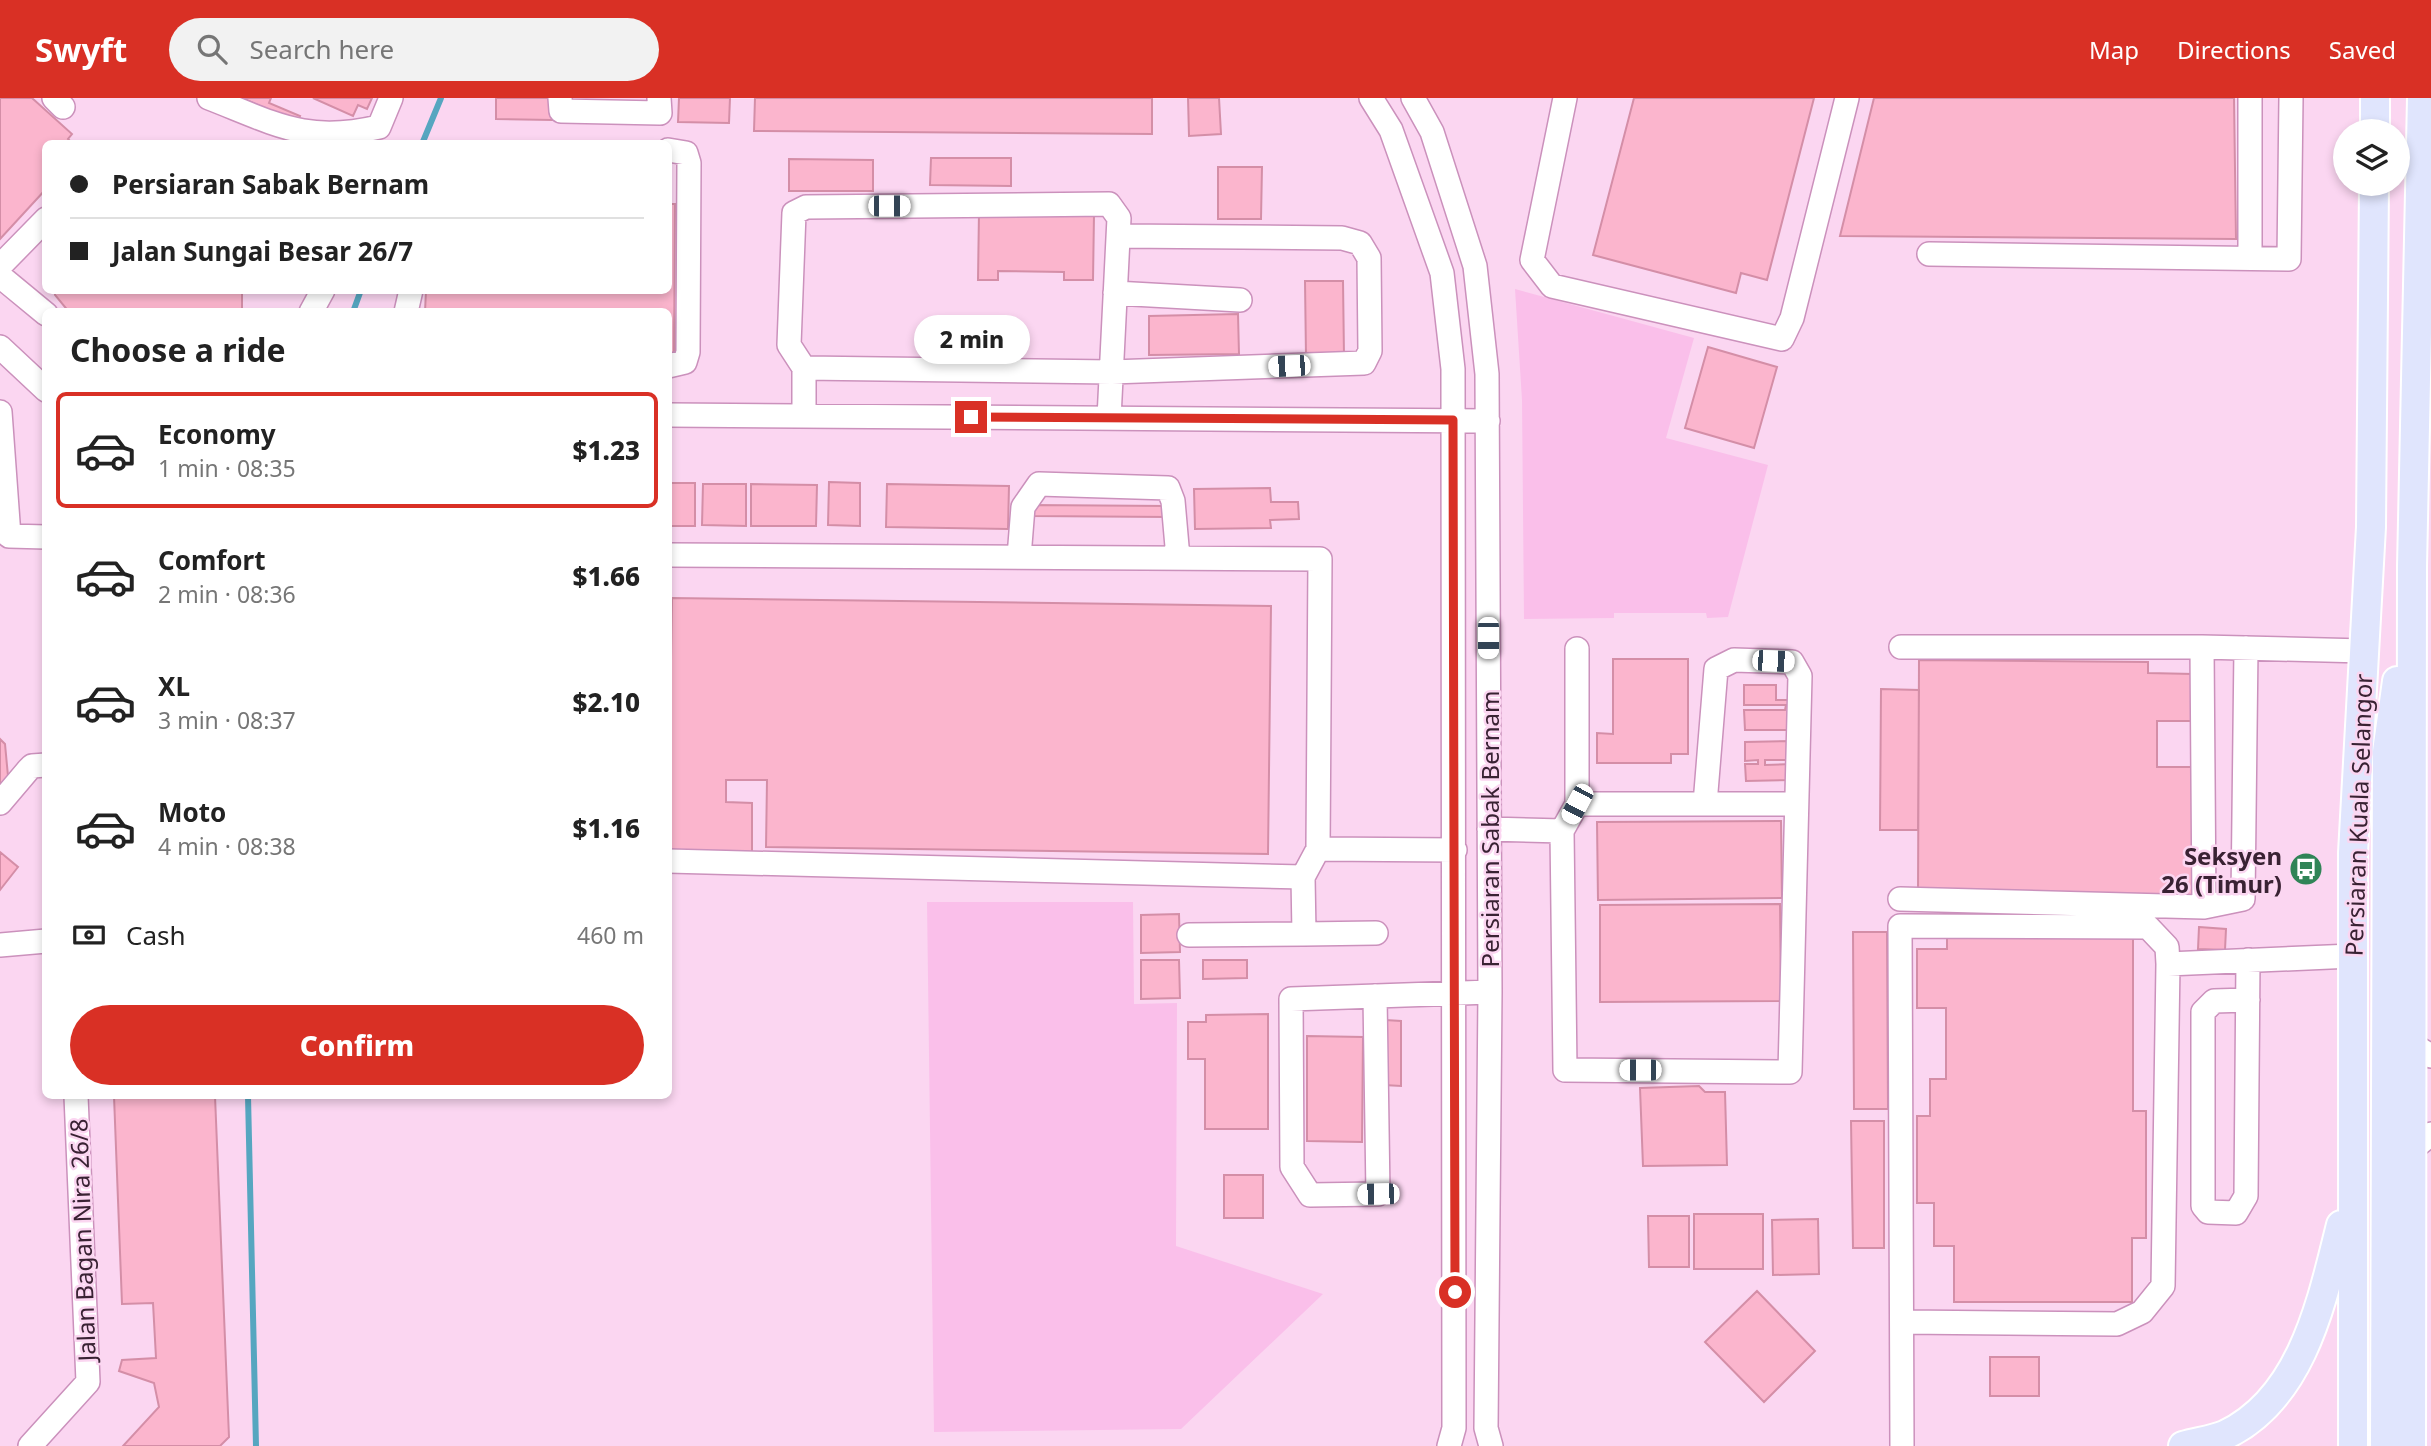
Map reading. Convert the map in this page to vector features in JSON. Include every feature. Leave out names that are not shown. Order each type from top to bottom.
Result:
[{"type":"main road","points":[[2375,98],[2375,119]]},
{"type":"main road","name":"Persiaran Kuala Selangor","points":[[2411,1446],[2421,1143],[2412,567],[2425,283],[2425,99]]},
{"type":"main road","name":"Persiaran Kuala Selangor","points":[[2353,1446],[2353,853],[2371,527],[2374,196]]},
{"type":"main road","points":[[2385,1446],[2388,752],[2412,567]]},
{"type":"main road","points":[[2183,1446],[2225,1435],[2260,1409],[2296,1367],[2323,1295],[2351,1189]]},
{"type":"street","points":[[209,98],[293,131],[344,135],[379,127],[391,98]]},
{"type":"street","points":[[561,98],[561,111],[660,113],[659,98]]},
{"type":"street","name":"Persiaran Sabak Bernam","points":[[1371,98],[1391,130],[1442,273],[1453,369],[1456,993],[1454,1428],[1449,1446]]},
{"type":"street","name":"Persiaran Sabak Bernam","points":[[1413,98],[1432,132],[1475,266],[1487,374],[1490,992],[1486,1428],[1491,1446]]},
{"type":"street","points":[[1565,98],[1532,260],[1552,286],[1782,339],[1792,318],[1847,98]]},
{"type":"street","points":[[2250,98],[2250,258]]},
{"type":"street","points":[[1929,254],[2289,259],[2291,98]]},
{"type":"street","points":[[672,151],[686,153],[689,163],[688,352],[684,362],[672,365]]},
{"type":"street","points":[[804,415],[804,368],[789,345],[794,214],[806,206],[1110,204],[1119,218],[1119,236],[1109,418]]},
{"type":"street","points":[[0,266],[42,223]]},
{"type":"street","points":[[804,368],[1112,372],[1364,363],[1370,351],[1369,258],[1360,243],[1342,238],[1119,236]]},
{"type":"street","points":[[0,276],[42,311]]},
{"type":"street","points":[[1115,293],[1240,300]]},
{"type":"street","points":[[0,347],[42,386]]},
{"type":"street","points":[[0,412],[9,536],[42,537]]},
{"type":"street","points":[[672,415],[1488,421]]},
{"type":"street","points":[[1019,557],[1023,507],[1039,484],[1168,488],[1173,501],[1178,558]]},
{"type":"street","points":[[672,555],[1320,559],[1318,849],[1303,877],[1304,934]]},
{"type":"street","points":[[1901,647],[2202,647],[2364,651]]},
{"type":"street","points":[[2202,647],[2204,907]]},
{"type":"street","points":[[1900,899],[2204,907],[2243,900],[2246,648]]},
{"type":"street","points":[[1577,649],[1577,804],[1562,831],[1565,1070],[1790,1072],[1800,676],[1792,662],[1734,660],[1716,670],[1705,804]]},
{"type":"street","points":[[0,803],[32,766],[42,765]]},
{"type":"street","points":[[1577,804],[1796,804]]},
{"type":"street","points":[[1489,829],[1562,831]]},
{"type":"street","points":[[1318,849],[1455,850]]},
{"type":"street","points":[[672,861],[1303,877]]},
{"type":"street","points":[[1902,1322],[2117,1324],[2142,1312],[2163,1286],[2168,964],[2167,947],[2148,928],[1899,926],[1902,1446]]},
{"type":"street","points":[[1189,935],[1376,933]]},
{"type":"street","points":[[0,945],[42,941]]},
{"type":"street","points":[[2168,964],[2352,956]]},
{"type":"street","points":[[2248,960],[2248,1000],[2246,1196],[2236,1213],[2208,1212],[2203,1206],[2203,1012],[2214,1001],[2248,1000]]},
{"type":"street","points":[[1375,996],[1378,1194],[1310,1195],[1292,1167],[1291,999],[1456,993],[1490,992]]},
{"type":"street","name":"Jalan Bagan Nira 26/8","points":[[30,1446],[88,1382],[76,1099]]},
{"type":"shaded area","points":[[1515,289],[1694,338],[1666,438],[1768,465],[1728,617],[1707,618],[1706,613],[1614,613],[1614,618],[1524,619],[1522,400]]},
{"type":"shaded area","points":[[927,902],[1133,902],[1134,1004],[1177,1003],[1176,1246],[1323,1294],[1181,1429],[934,1432]]},
{"type":"building","points":[[0,98],[32,98],[72,134],[69,140],[42,140],[42,193],[0,239]]},
{"type":"building","points":[[242,98],[271,98],[269,103],[300,116],[297,122]]},
{"type":"building","points":[[313,98],[372,98],[367,109],[358,105],[353,116]]},
{"type":"building","points":[[496,98],[552,98],[552,120],[496,119]]},
{"type":"building","points":[[679,98],[730,98],[729,123],[678,122]]},
{"type":"building","points":[[755,98],[1152,98],[1152,134],[754,131]]},
{"type":"building","points":[[1188,98],[1219,98],[1221,134],[1189,136]]},
{"type":"building","points":[[1634,98],[1814,98],[1767,280],[1741,273],[1736,293],[1593,255]]},
{"type":"building","points":[[1874,98],[2234,98],[2236,239],[1840,236]]},
{"type":"building","points":[[931,158],[1011,158],[1011,186],[930,185]]},
{"type":"building","points":[[789,159],[873,160],[873,191],[789,191]]},
{"type":"building","points":[[1218,167],[1262,167],[1261,219],[1218,219]]},
{"type":"building","points":[[672,204],[675,204],[674,356],[672,308],[425,308],[426,294],[672,294]]},
{"type":"building","points":[[979,212],[1094,215],[1093,280],[1064,280],[1064,272],[998,271],[998,280],[978,280]]},
{"type":"building","points":[[1305,281],[1343,281],[1344,356],[1306,356]]},
{"type":"building","points":[[242,294],[242,308],[66,308],[55,295]]},
{"type":"building","points":[[1238,314],[1239,354],[1149,355],[1149,316]]},
{"type":"building","points":[[1708,347],[1777,367],[1754,448],[1685,428]]},
{"type":"building","points":[[829,482],[860,483],[860,526],[828,525]]},
{"type":"building","points":[[672,483],[695,483],[695,526],[672,526]]},
{"type":"building","points":[[703,484],[746,484],[746,526],[702,525]]},
{"type":"building","points":[[751,484],[817,485],[816,526],[751,526]]},
{"type":"building","points":[[887,484],[1009,486],[1008,529],[886,527]]},
{"type":"building","points":[[1270,488],[1271,502],[1298,502],[1299,519],[1270,520],[1271,528],[1195,529],[1194,489]]},
{"type":"building","points":[[1030,505],[1168,506],[1168,517],[1030,516]]},
{"type":"building","points":[[672,598],[1271,606],[1268,854],[766,847],[767,780],[726,780],[726,802],[752,803],[752,852],[672,850]]},
{"type":"building","points":[[1613,659],[1688,659],[1688,754],[1671,754],[1671,763],[1597,763],[1597,733],[1613,734]]},
{"type":"building","points":[[1919,660],[2148,662],[2148,673],[2193,674],[2193,721],[2157,721],[2157,767],[2193,767],[2192,896],[1918,894]]},
{"type":"building","points":[[1744,685],[1776,685],[1776,700],[1794,700],[1794,730],[1745,730],[1744,710],[1785,710],[1786,705],[1744,705]]},
{"type":"building","points":[[1881,689],[1919,690],[1918,830],[1880,830]]},
{"type":"building","points":[[0,739],[5,744],[9,787],[0,797]]},
{"type":"building","points":[[1794,741],[1794,760],[1765,760],[1765,765],[1793,764],[1793,780],[1746,781],[1745,764],[1758,764],[1758,760],[1745,761],[1745,742]]},
{"type":"building","points":[[1781,821],[1782,898],[1598,900],[1597,822]]},
{"type":"building","points":[[0,852],[18,867],[0,890]]},
{"type":"building","points":[[1780,904],[1781,1001],[1600,1002],[1600,905]]},
{"type":"building","points":[[1179,914],[1180,952],[1141,953],[1141,915]]},
{"type":"building","points":[[2199,927],[2226,929],[2225,950],[2198,949]]},
{"type":"building","points":[[1853,932],[1887,932],[1888,1109],[1854,1109]]},
{"type":"building","points":[[1947,938],[2133,938],[2133,1111],[2146,1111],[2146,1238],[2132,1238],[2132,1302],[1954,1302],[1954,1246],[1934,1246],[1934,1203],[1917,1203],[1917,1116],[1930,1116],[1930,1079],[1946,1079],[1946,1008],[1917,1008],[1917,949],[1947,949]]},
{"type":"building","points":[[1141,960],[1179,960],[1180,998],[1141,999]]},
{"type":"building","points":[[1203,960],[1247,960],[1247,978],[1203,979]]},
{"type":"building","points":[[1268,1014],[1268,1129],[1205,1129],[1205,1059],[1188,1059],[1188,1022],[1206,1022],[1206,1015]]},
{"type":"building","points":[[1385,1020],[1401,1021],[1401,1086],[1384,1085]]},
{"type":"building","points":[[1307,1036],[1363,1037],[1362,1142],[1307,1141]]},
{"type":"building","points":[[1699,1086],[1705,1092],[1725,1092],[1727,1165],[1643,1166],[1640,1088]]},
{"type":"building","points":[[114,1099],[215,1099],[229,1437],[220,1446],[123,1446],[159,1407],[154,1383],[119,1371],[122,1360],[156,1358],[153,1303],[122,1304]]},
{"type":"building","points":[[1851,1121],[1884,1121],[1884,1248],[1853,1248]]},
{"type":"building","points":[[1224,1175],[1263,1175],[1263,1218],[1224,1218]]},
{"type":"building","points":[[1694,1214],[1763,1214],[1763,1269],[1694,1269]]},
{"type":"building","points":[[1648,1216],[1689,1216],[1689,1267],[1649,1267]]},
{"type":"building","points":[[1818,1219],[1819,1274],[1773,1275],[1772,1220]]},
{"type":"building","points":[[1757,1291],[1815,1351],[1764,1402],[1705,1342]]},
{"type":"building","points":[[1990,1357],[2039,1357],[2039,1396],[1990,1396]]},
{"type":"waterway","points":[[424,140],[441,98]]},
{"type":"waterway","points":[[354,308],[360,294]]},
{"type":"waterway","points":[[248,1099],[256,1446]]},
{"type":"place","name":"Seksyen 26 (Timur)","points":[[2306,869]]},
{"type":"route","points":[[971,417],[1453,420],[1455,1292]]}]
